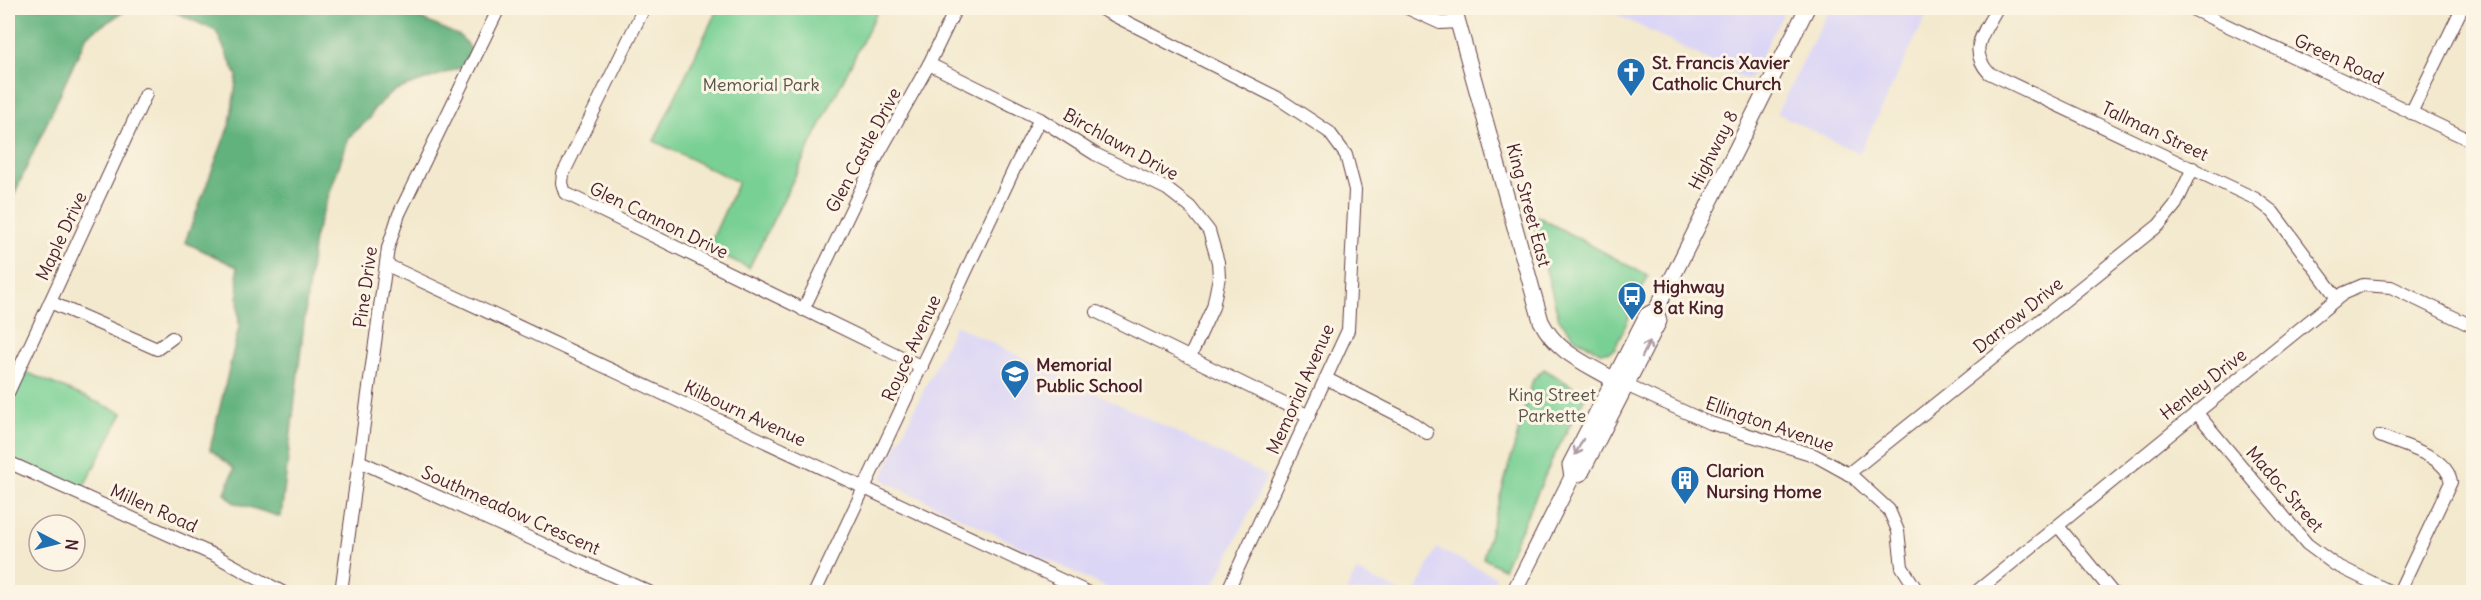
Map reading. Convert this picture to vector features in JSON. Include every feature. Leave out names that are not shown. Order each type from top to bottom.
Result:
[{"type":"main road","name":"Highway 8","points":[[1514,592],[1572,477],[1570,465],[1621,383],[1647,315],[1656,310],[1807,8]]},
{"type":"main road","name":"King Street East","points":[[1457,15],[1541,321],[1550,338],[1563,351],[1621,383]]},
{"type":"street","name":"Pine Drive","points":[[341,592],[388,248],[399,214],[499,8]]},
{"type":"street","name":"Glen Cannon Drive","points":[[644,8],[563,174],[565,193],[922,367]]},
{"type":"street","name":"Glen Castle Drive","points":[[803,310],[874,162],[929,64],[956,8]]},
{"type":"street","name":"Memorial Avenue","points":[[1100,8],[1276,97],[1329,132],[1346,155],[1355,190],[1348,330],[1227,592]]},
{"type":"street","points":[[1407,8],[1440,23],[1457,15]]},
{"type":"street","name":"Tallman Street","points":[[1997,8],[1977,52],[1978,62],[1989,73],[2256,199],[2273,212],[2337,298]]},
{"type":"street","name":"Green Road","points":[[2190,8],[2474,142]]},
{"type":"street","points":[[2411,113],[2462,8]]},
{"type":"street","name":"Birchlawn Drive","points":[[929,64],[1040,119],[1095,154],[1180,197],[1209,231],[1218,262],[1217,292],[1213,307],[1190,357]]},
{"type":"street","name":"Maple Drive","points":[[8,393],[146,93]]},
{"type":"street","name":"Royce Avenue","points":[[815,592],[1016,165],[1040,119]]},
{"type":"street","name":"Darrow Drive","points":[[1848,474],[2159,225],[2176,204],[2193,168]]},
{"type":"street","name":"Kilbourn Avenue","points":[[387,265],[1087,592]]},
{"type":"street","name":"Henley Drive","points":[[1976,592],[2337,298],[2359,286],[2391,288],[2474,327]]},
{"type":"street","points":[[50,302],[157,349],[172,338]]},
{"type":"street","points":[[1097,312],[1309,416]]},
{"type":"street","points":[[1327,379],[1410,421],[1427,433]]},
{"type":"street","name":"Ellington Avenue","points":[[1621,383],[1707,422],[1814,455],[1848,474],[1889,510],[1898,531],[1902,567],[1907,579],[1918,592]]},
{"type":"street","name":"Madoc Street","points":[[2196,412],[2307,544],[2334,564],[2391,592]]},
{"type":"street","points":[[2380,436],[2441,463],[2450,471],[2451,482],[2399,592]]},
{"type":"street","name":"Southmeadow Crescent","points":[[358,461],[649,592]]},
{"type":"street","name":"Millen Road","points":[[8,462],[216,556],[282,592]]},
{"type":"street","points":[[2058,526],[2112,592]]},
{"type":"shaded area","points":[[1603,8],[1786,8],[1749,80]]},
{"type":"shaded area","points":[[1830,8],[1930,8],[1859,154],[1777,113]]},
{"type":"shaded area","name":"Memorial Public School","points":[[955,325],[1267,476],[1211,592],[1115,592],[881,479]]},
{"type":"shaded area","points":[[1437,548],[1496,577],[1489,592],[1415,592]]},
{"type":"shaded area","points":[[1356,571],[1401,592],[1346,592]]},
{"type":"green space","points":[[8,8],[396,8],[460,36],[472,50],[463,67],[393,91],[373,110],[370,118],[349,137],[314,238],[281,517],[233,502],[225,493],[234,469],[210,449],[239,327],[237,267],[185,242],[230,123],[237,76],[216,31],[173,11],[128,9],[87,35],[8,208]]},
{"type":"green space","name":"Memorial Park","points":[[718,8],[879,8],[749,268],[708,248],[738,182],[654,141]]},
{"type":"green space","points":[[1531,213],[1648,276],[1615,348],[1609,352],[1600,352],[1575,338],[1559,319]]},
{"type":"green space","name":"King Street Parkette","points":[[1544,369],[1586,395],[1553,458],[1503,569],[1483,558],[1533,380]]},
{"type":"green space","points":[[21,370],[123,413],[80,493],[8,458],[8,399]]},
{"type":"place","name":"St. Francis Xavier Catholic Church","points":[[1631,98]]},
{"type":"place","name":"Highway 8 at King","points":[[1632,322]]},
{"type":"place","name":"Memorial Public School","points":[[1015,400]]},
{"type":"place","name":"Clarion Nursing Home","points":[[1685,506]]}]
